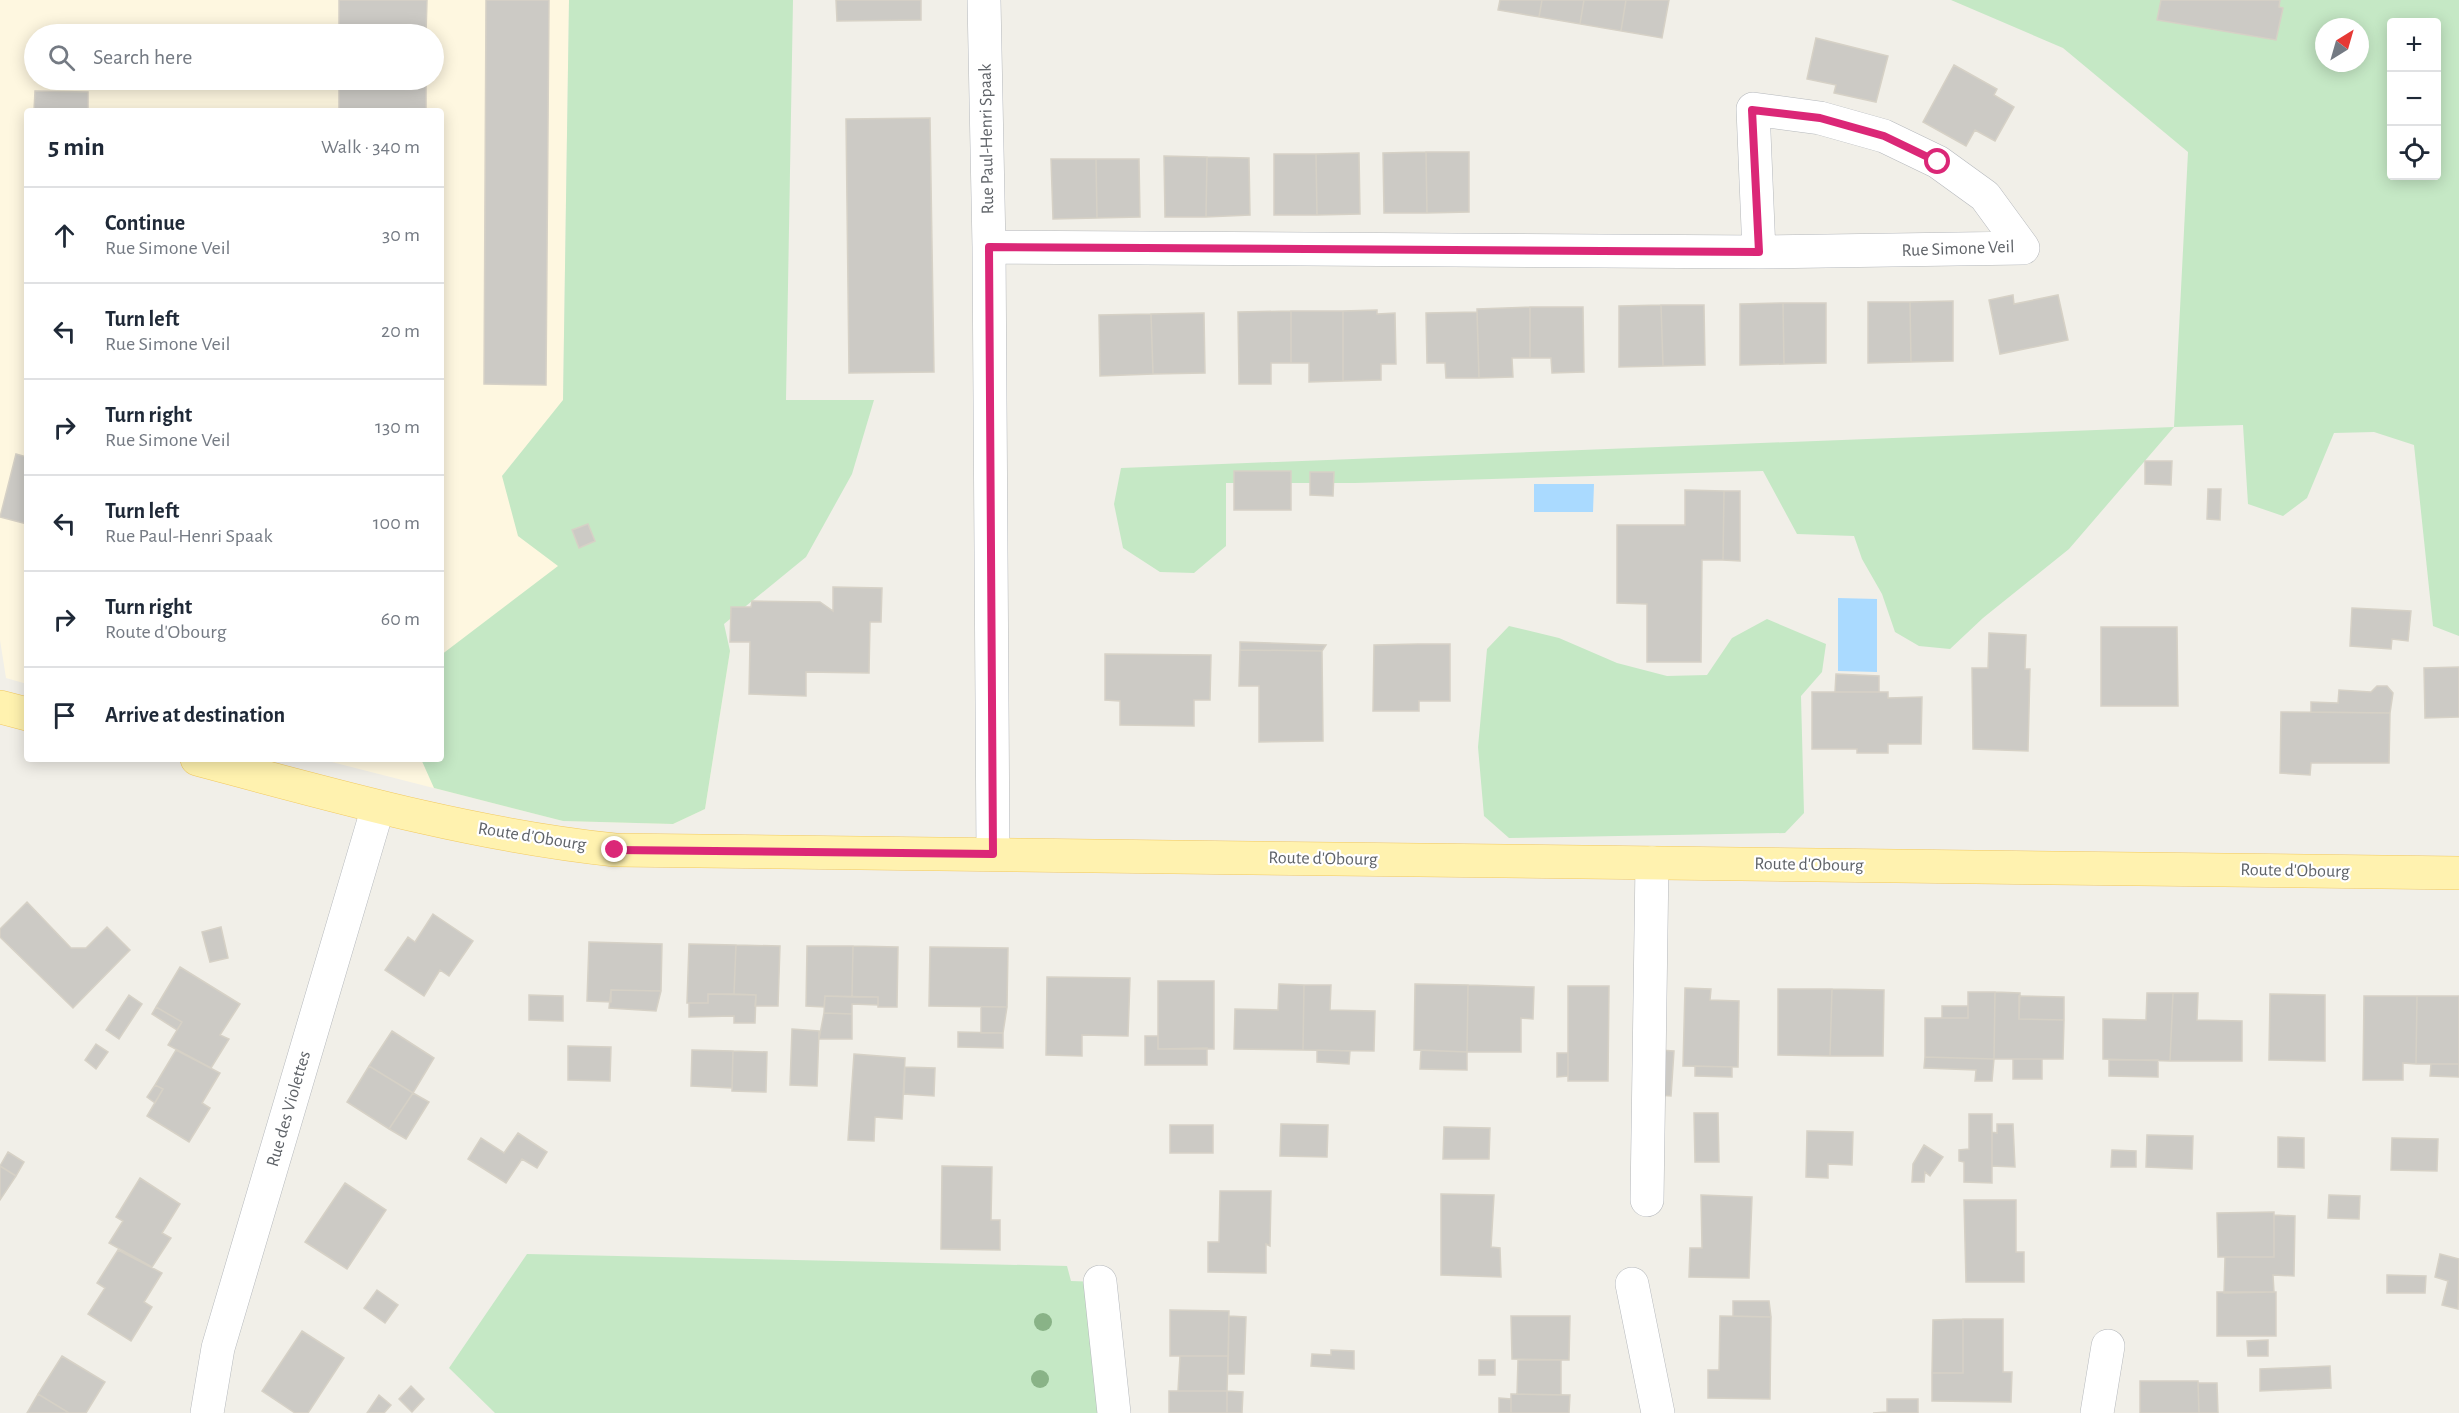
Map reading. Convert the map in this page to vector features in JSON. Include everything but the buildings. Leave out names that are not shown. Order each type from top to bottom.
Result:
[{"type":"main road","points":[[0,707],[24,713]]},
{"type":"main road","name":"Route d'Obourg","points":[[207,762],[378,807],[501,834],[615,850],[2459,873]]},
{"type":"street","name":"Rue Paul-Henri Spaak","points":[[984,0],[989,247],[993,854]]},
{"type":"street","name":"Rue Simone Veil","points":[[989,247],[1759,252],[2023,248],[1985,196],[1938,162],[1884,136],[1820,118],[1752,110],[1759,252]]},
{"type":"street","name":"Rue des Violettes","points":[[207,1413],[218,1348],[378,807]]},
{"type":"street","points":[[1647,1200],[1652,863]]},
{"type":"street","points":[[1101,1282],[1113,1413]]},
{"type":"street","points":[[1632,1284],[1658,1413]]},
{"type":"street","points":[[2097,1413],[2108,1346]]},
{"type":"shaded area","points":[[0,0],[569,0],[563,401],[502,476],[730,651],[705,809],[673,824],[563,821],[332,762],[444,762],[444,108],[24,108],[24,683],[6,678],[0,640]]},
{"type":"green space","points":[[569,0],[793,0],[786,400],[874,400],[852,474],[806,557],[724,624],[730,651],[705,809],[673,824],[563,821],[434,788],[422,762],[444,762],[444,653],[558,566],[518,536],[502,476],[563,400]]},
{"type":"green space","points":[[1951,0],[2459,0],[2459,636],[2433,626],[2414,445],[2374,432],[2334,433],[2307,498],[2283,516],[2248,504],[2243,425],[2174,427],[2188,152],[2063,48]]},
{"type":"green space","points":[[2174,427],[2069,549],[1983,618],[1950,649],[1919,646],[1895,632],[1882,594],[1862,559],[1854,536],[1797,534],[1763,471],[1355,483],[1226,483],[1226,546],[1194,573],[1160,572],[1123,548],[1114,504],[1121,468]]},
{"type":"green space","points":[[1767,619],[1826,644],[1822,672],[1801,696],[1804,813],[1785,833],[1509,838],[1484,816],[1478,747],[1487,649],[1509,626],[1559,638],[1617,663],[1667,676],[1707,675],[1732,638]]},
{"type":"green space","points":[[527,1254],[1067,1266],[1071,1281],[1100,1282],[1114,1413],[495,1413],[449,1368]]},
{"type":"water","points":[[1534,484],[1594,484],[1593,512],[1534,512]]},
{"type":"water","points":[[1838,598],[1877,599],[1877,672],[1838,671]]},
{"type":"route","points":[[615,850],[993,854],[989,247],[1759,252],[1752,110],[1820,118],[1884,136],[1938,162]]}]
